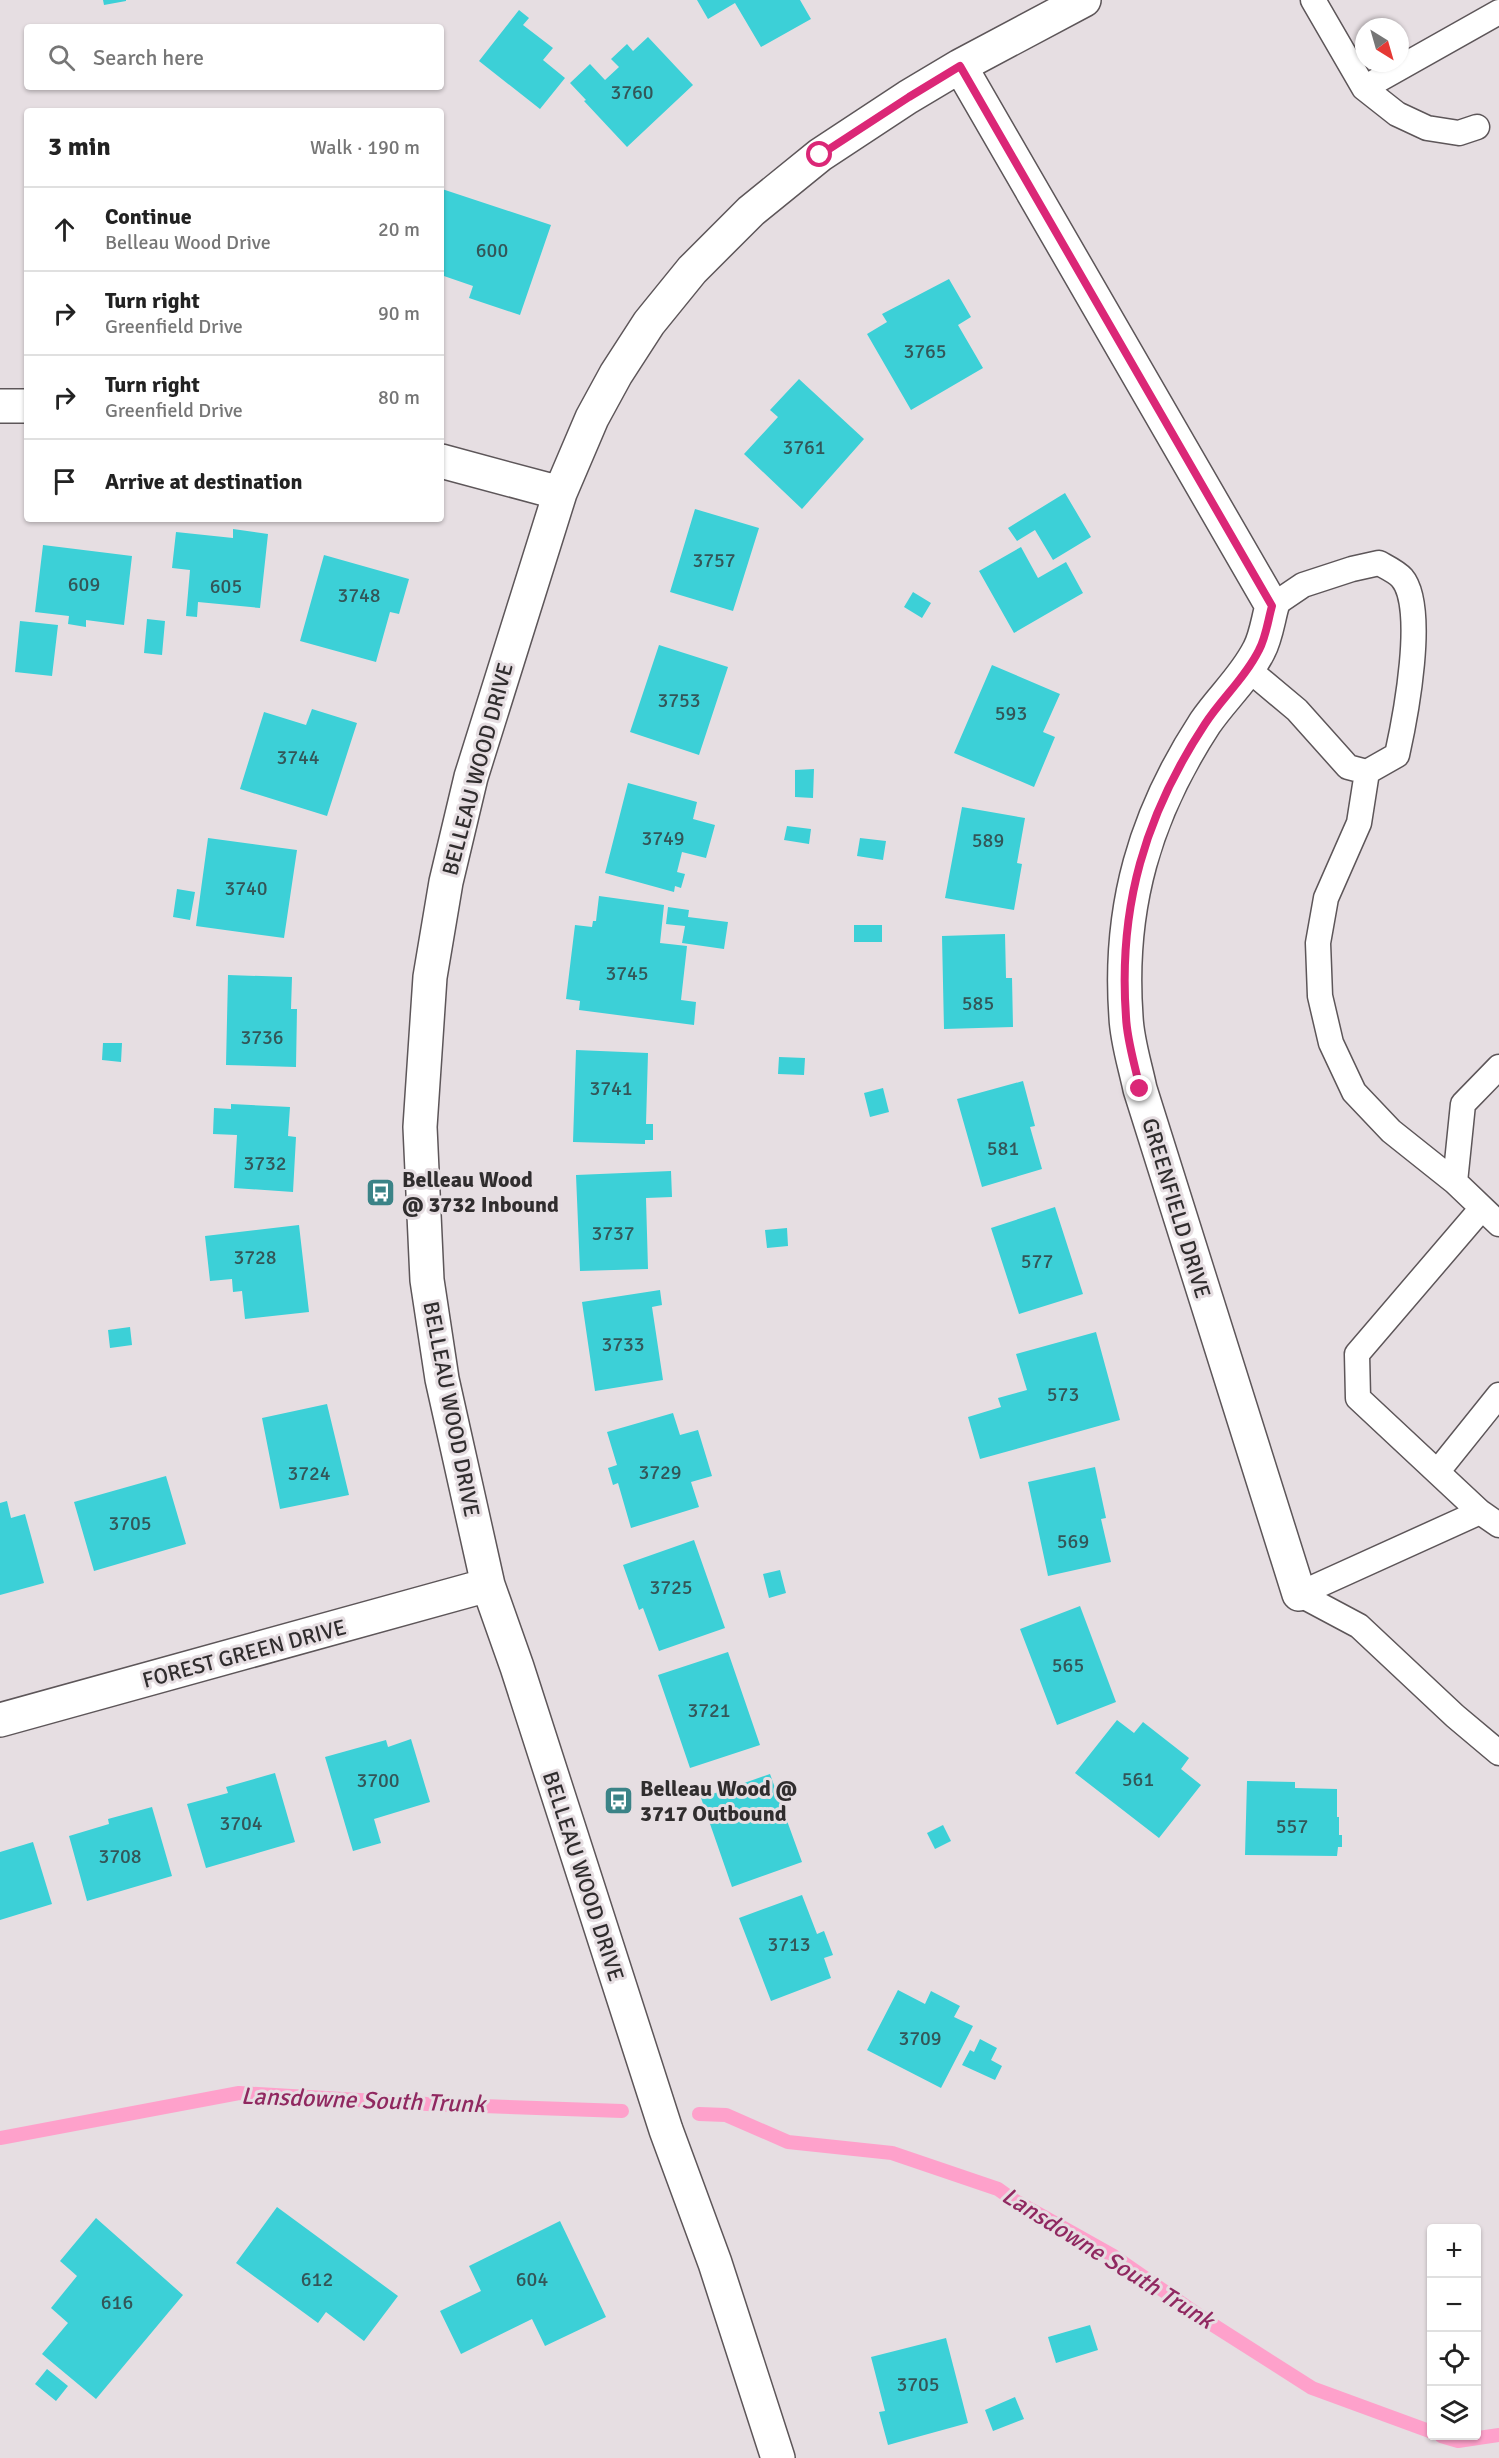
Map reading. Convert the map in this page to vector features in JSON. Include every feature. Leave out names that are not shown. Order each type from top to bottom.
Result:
[{"type":"street","name":"BELLEAU WOOD DRIVE","points":[[778,2458],[715,2263],[666,2130],[517,1667],[488,1585],[442,1379],[427,1280],[420,1127],[430,977],[446,882],[471,777],[560,493],[592,418],[616,374],[649,322],[692,270],[751,211],[820,155],[960,66],[1084,0]]},
{"type":"street","points":[[960,66],[1272,606]]},
{"type":"street","points":[[0,406],[24,406]]},
{"type":"street","points":[[444,462],[560,493]]},
{"type":"street","name":"GREENFIELD DRIVE","points":[[1272,606],[1260,648],[1248,669],[1206,722],[1163,795],[1137,871],[1124,947],[1126,1019],[1140,1089],[1299,1594]]},
{"type":"street","name":"FOREST GREEN DRIVE","points":[[0,1720],[488,1585]]},
{"type":"lane","points":[[1313,0],[1364,88],[1396,114],[1428,128],[1459,134],[1478,127]]},
{"type":"lane","points":[[1364,88],[1499,12]]},
{"type":"lane","points":[[1248,669],[1297,710],[1348,767],[1367,772],[1397,755],[1408,710],[1413,605],[1402,578],[1379,563],[1303,585],[1272,606]]},
{"type":"lane","points":[[1367,772],[1359,823],[1326,898],[1318,943],[1320,996],[1331,1043],[1354,1092],[1390,1131],[1455,1182],[1490,1216],[1357,1354],[1358,1398],[1479,1512],[1499,1525]]},
{"type":"lane","points":[[1455,1182],[1463,1104],[1499,1067]]},
{"type":"lane","points":[[1437,1471],[1499,1395]]},
{"type":"lane","points":[[1299,1594],[1479,1512]]},
{"type":"lane","points":[[1299,1594],[1359,1626],[1455,1716],[1499,1753]]},
{"type":"building","points":[[103,0],[126,0],[126,1],[104,5]]},
{"type":"building","points":[[697,0],[800,0],[811,19],[761,47],[735,3],[708,19]]},
{"type":"building","points":[[519,10],[529,18],[523,25],[553,48],[543,60],[565,78],[540,109],[479,61]]},
{"type":"building","points":[[648,37],[693,85],[627,147],[570,83],[590,64],[605,80],[619,67],[611,59],[627,44],[633,51]]},
{"type":"building","points":[[444,190],[551,225],[520,315],[469,298],[473,286],[444,276]]},
{"type":"building","points":[[949,279],[971,317],[958,325],[983,368],[911,410],[867,334],[887,322],[882,314]]},
{"type":"building","points":[[799,379],[864,439],[802,509],[744,454],[778,417],[770,410]]},
{"type":"building","points":[[1065,493],[1091,537],[1053,560],[1035,530],[1017,541],[1008,528]]},
{"type":"building","points":[[695,509],[759,528],[733,611],[670,592]]},
{"type":"building","points":[[233,529],[268,534],[260,608],[198,602],[197,617],[186,616],[190,570],[172,568],[176,532],[233,538]]},
{"type":"building","points":[[43,545],[132,556],[124,625],[86,620],[86,627],[68,624],[69,616],[35,612]]},
{"type":"building","points":[[1021,547],[1038,578],[1066,562],[1083,593],[1014,633],[979,571]]},
{"type":"building","points":[[324,555],[409,579],[399,614],[390,612],[376,662],[300,641]]},
{"type":"building","points":[[913,592],[931,603],[922,618],[904,607]]},
{"type":"building","points":[[147,619],[165,621],[162,655],[144,653]]},
{"type":"building","points":[[20,621],[58,625],[52,676],[15,672]]},
{"type":"building","points":[[659,645],[728,667],[699,755],[630,732]]},
{"type":"building","points":[[992,665],[1060,694],[1043,732],[1055,737],[1034,787],[954,753]]},
{"type":"building","points":[[312,709],[357,723],[327,816],[240,789],[264,712],[306,725]]},
{"type":"building","points":[[814,769],[813,798],[795,797],[795,770]]},
{"type":"building","points":[[628,783],[697,802],[693,819],[715,825],[706,858],[682,852],[677,872],[685,874],[681,888],[675,886],[674,892],[605,873]]},
{"type":"building","points":[[962,807],[1025,818],[1017,863],[1022,864],[1014,910],[945,898]]},
{"type":"building","points":[[787,826],[811,829],[809,844],[784,840]]},
{"type":"building","points":[[208,838],[297,850],[284,938],[196,926]]},
{"type":"building","points":[[860,838],[886,841],[883,860],[857,856]]},
{"type":"building","points":[[177,889],[195,892],[190,920],[173,917]]},
{"type":"building","points":[[599,896],[664,905],[660,943],[687,946],[681,1000],[696,1002],[694,1025],[579,1010],[580,1001],[566,999],[575,925],[592,927],[593,921],[596,921]]},
{"type":"building","points":[[668,907],[689,910],[688,917],[728,922],[724,949],[682,943],[685,926],[666,924]]},
{"type":"building","points":[[854,925],[882,925],[882,942],[854,942]]},
{"type":"building","points":[[1005,934],[1006,978],[1012,978],[1013,1027],[944,1029],[942,936]]},
{"type":"building","points":[[228,975],[292,977],[291,1009],[297,1009],[296,1067],[226,1065]]},
{"type":"building","points":[[103,1043],[122,1043],[121,1062],[102,1060]]},
{"type":"building","points":[[576,1050],[648,1053],[646,1124],[653,1124],[653,1140],[645,1140],[645,1144],[573,1142]]},
{"type":"building","points":[[779,1057],[805,1058],[804,1075],[778,1074]]},
{"type":"building","points":[[1023,1081],[1035,1126],[1030,1127],[1042,1169],[982,1187],[957,1099]]},
{"type":"building","points":[[883,1088],[889,1112],[870,1117],[864,1093]]},
{"type":"building","points":[[231,1104],[290,1107],[288,1136],[296,1137],[293,1192],[234,1188],[237,1135],[213,1134],[214,1108],[231,1109]]},
{"type":"building","points":[[671,1171],[672,1197],[646,1198],[648,1269],[580,1271],[576,1175]]},
{"type":"building","points":[[1055,1207],[1083,1294],[1019,1314],[991,1228]]},
{"type":"building","points":[[299,1225],[309,1312],[245,1319],[242,1291],[233,1292],[232,1279],[210,1281],[205,1236]]},
{"type":"building","points":[[787,1228],[788,1246],[767,1248],[765,1230]]},
{"type":"building","points":[[660,1290],[662,1305],[652,1307],[663,1380],[595,1391],[582,1302]]},
{"type":"building","points":[[130,1327],[132,1345],[110,1348],[108,1330]]},
{"type":"building","points":[[1096,1332],[1120,1420],[980,1459],[968,1417],[1001,1407],[998,1398],[1027,1390],[1016,1354]]},
{"type":"building","points":[[327,1404],[349,1495],[280,1509],[262,1418]]},
{"type":"building","points":[[673,1413],[680,1435],[698,1430],[712,1476],[691,1482],[699,1507],[631,1528],[618,1483],[613,1485],[608,1468],[617,1465],[607,1432]]},
{"type":"building","points":[[1095,1467],[1106,1518],[1101,1519],[1111,1562],[1048,1576],[1028,1482]]},
{"type":"building","points":[[166,1476],[186,1544],[94,1571],[74,1502]]},
{"type":"building","points":[[7,1501],[11,1518],[25,1514],[44,1583],[0,1595],[0,1503]]},
{"type":"building","points":[[694,1540],[725,1628],[659,1651],[643,1608],[639,1610],[623,1565]]},
{"type":"building","points":[[780,1570],[786,1593],[769,1598],[763,1574]]},
{"type":"building","points":[[1080,1606],[1116,1702],[1057,1725],[1020,1629]]},
{"type":"building","points":[[728,1652],[760,1745],[690,1768],[658,1675]]},
{"type":"building","points":[[1117,1720],[1134,1733],[1143,1722],[1189,1758],[1181,1769],[1201,1785],[1159,1838],[1075,1773]]},
{"type":"building","points":[[411,1739],[430,1802],[374,1819],[381,1843],[353,1851],[325,1757],[386,1740],[388,1747]]},
{"type":"building","points":[[275,1773],[295,1842],[206,1868],[187,1804],[228,1793],[226,1787]]},
{"type":"building","points":[[770,1774],[802,1862],[732,1887],[701,1798]]},
{"type":"building","points":[[1247,1781],[1295,1782],[1295,1788],[1337,1789],[1337,1817],[1339,1817],[1339,1835],[1342,1835],[1342,1847],[1338,1847],[1337,1856],[1245,1855]]},
{"type":"building","points":[[152,1807],[172,1876],[87,1901],[69,1836],[109,1824],[108,1819]]},
{"type":"building","points":[[943,1825],[951,1841],[935,1849],[927,1833]]},
{"type":"building","points":[[33,1842],[52,1904],[0,1920],[0,1852]]},
{"type":"building","points":[[802,1895],[817,1934],[824,1931],[833,1955],[824,1958],[831,1978],[771,2001],[739,1918]]},
{"type":"building","points":[[898,1990],[925,2004],[931,1991],[960,2006],[954,2017],[973,2026],[941,2088],[867,2050]]},
{"type":"building","points":[[980,2039],[997,2048],[991,2060],[1002,2066],[995,2080],[962,2065],[970,2050],[974,2052]]},
{"type":"building","points":[[277,2207],[398,2296],[364,2341],[326,2312],[318,2323],[236,2263]]},
{"type":"building","points":[[96,2218],[183,2295],[96,2399],[42,2354],[68,2323],[51,2308],[77,2276],[60,2261]]},
{"type":"building","points":[[560,2221],[606,2317],[545,2346],[532,2319],[461,2354],[440,2311],[481,2291],[469,2266]]},
{"type":"building","points":[[1090,2325],[1098,2350],[1056,2363],[1048,2337]]},
{"type":"building","points":[[946,2338],[968,2423],[888,2445],[879,2412],[885,2411],[871,2357]]},
{"type":"building","points":[[47,2369],[68,2386],[56,2401],[35,2384]]},
{"type":"building","points":[[1015,2397],[1024,2419],[993,2431],[985,2410]]},
{"type":"waterway","name":"Lansdowne South Trunk","points":[[0,2138],[239,2093],[427,2104],[622,2111]]},
{"type":"waterway","name":"Lansdowne South Trunk","points":[[699,2114],[726,2115],[788,2142],[892,2153],[998,2189],[1112,2255],[1210,2323],[1312,2388],[1427,2430]]},
{"type":"waterway","name":"Lansdowne South Trunk","points":[[1481,2438],[1499,2435]]},
{"type":"waterway","name":"Lansdowne South Trunk","points":[[1455,2440],[1465,2440]]},
{"type":"place","name":"Belleau Wood @ 3732 Inbound","points":[[381,1192]]},
{"type":"place","name":"Belleau Wood @ 3717 Outbound","points":[[619,1801]]},
{"type":"route","points":[[820,155],[960,66],[1272,606],[1260,648],[1242,678],[1206,722],[1163,795],[1137,871],[1124,947],[1126,1019],[1140,1089]]}]
